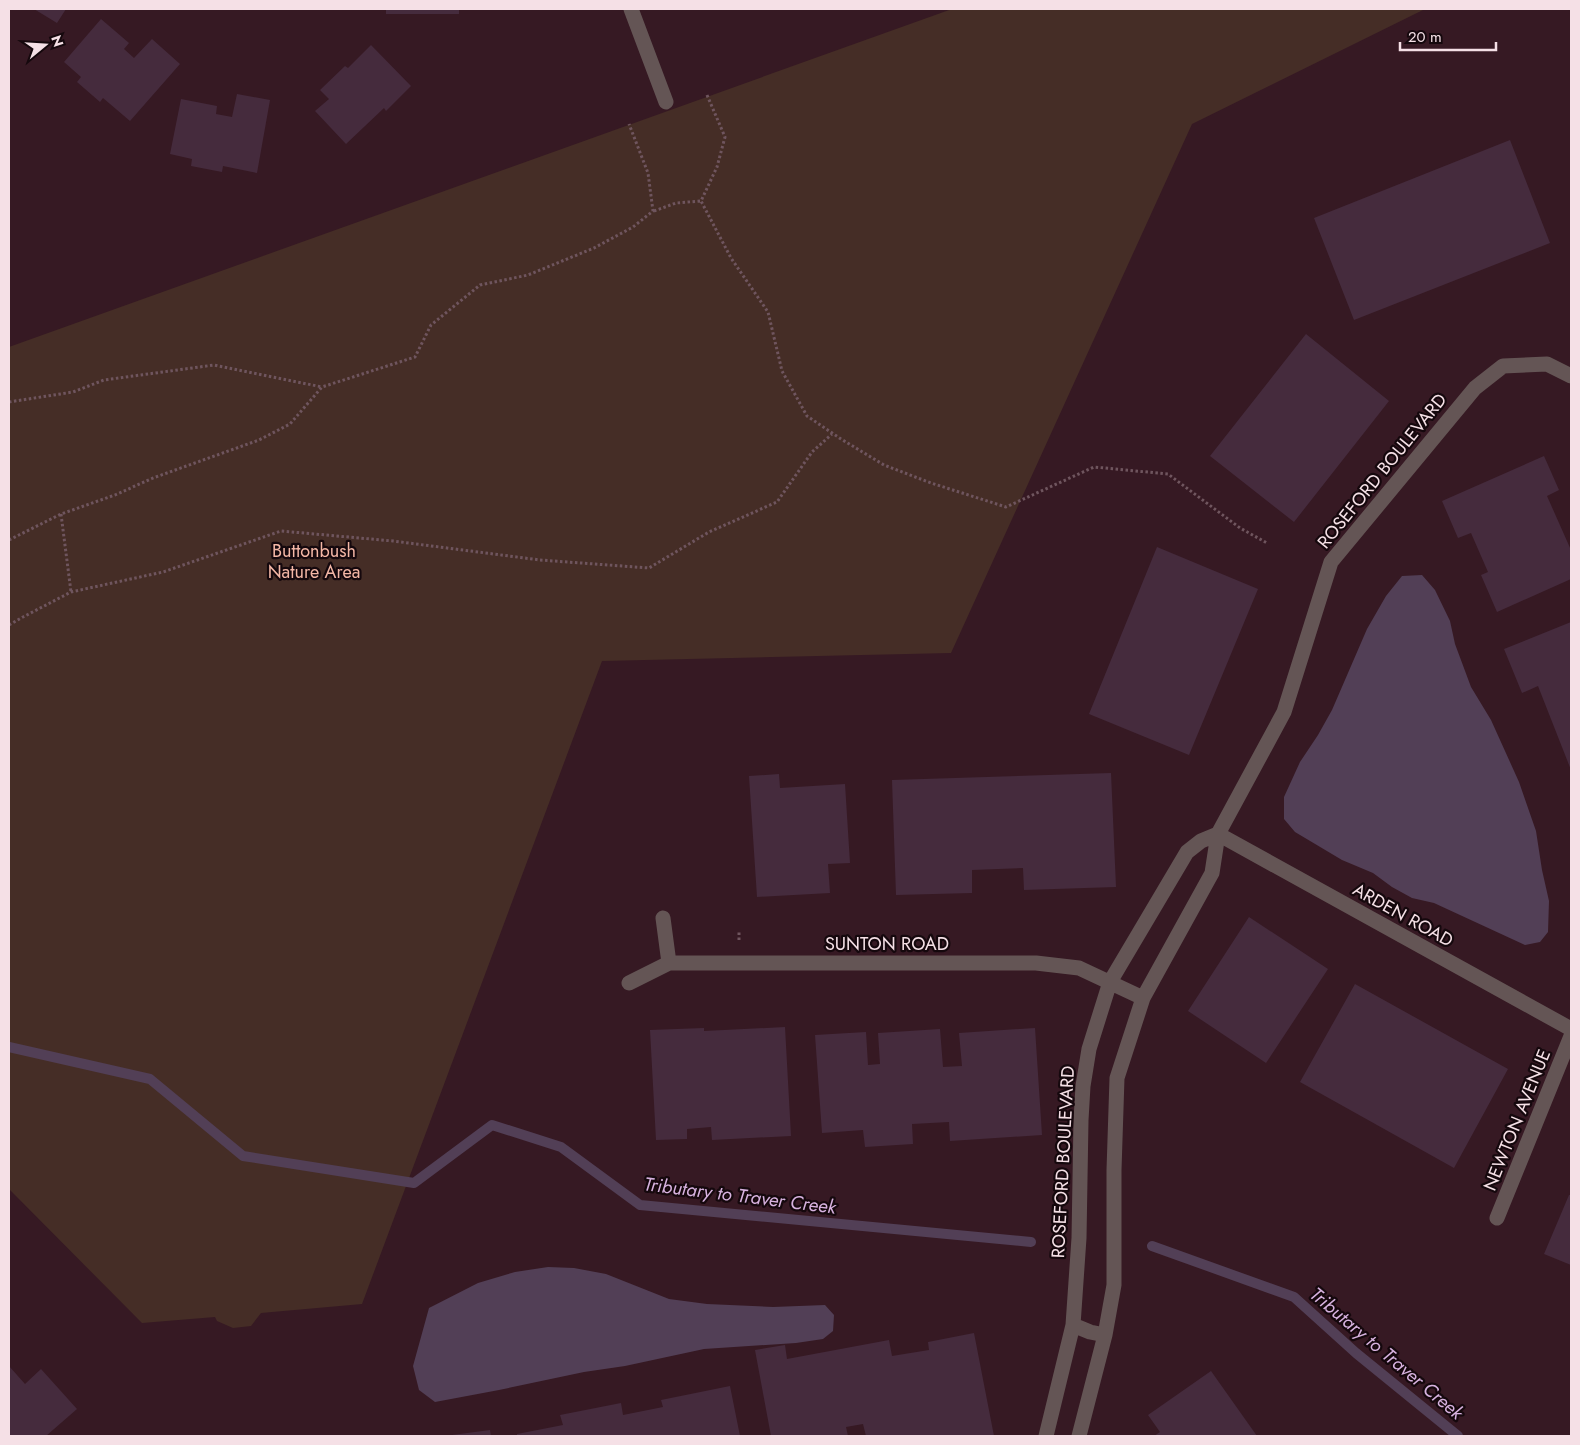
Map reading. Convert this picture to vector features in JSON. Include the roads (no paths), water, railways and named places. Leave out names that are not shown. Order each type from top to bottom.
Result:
[{"type":"street","points":[[631,9],[666,102]]},
{"type":"street","name":"ROSEFORD BOULEVARD","points":[[1080,1436],[1105,1335],[1114,1284],[1114,1170],[1117,1078],[1143,998],[1212,874],[1218,834],[1284,712],[1331,562],[1475,388],[1503,366],[1547,364],[1571,376]]},
{"type":"street","name":"ROSEFORD BOULEVARD","points":[[1046,1436],[1073,1325],[1080,1238],[1081,1120],[1083,1086],[1089,1049],[1110,982],[1186,852],[1201,841],[1218,834]]},
{"type":"street","name":"ARDEN ROAD","points":[[1218,834],[1571,1029]]},
{"type":"street","points":[[663,918],[669,963]]},
{"type":"street","name":"SUNTON ROAD","points":[[629,983],[669,963],[1036,963],[1079,968],[1143,998]]},
{"type":"street","name":"NEWTON AVENUE","points":[[1497,1218],[1571,1036]]},
{"type":"street","points":[[1073,1325],[1090,1332],[1105,1335]]},
{"type":"waterway","name":"Tributary to Traver Creek","points":[[9,1047],[150,1079],[243,1156],[414,1183],[492,1125],[561,1147],[640,1205],[1031,1242]]},
{"type":"waterway","name":"Tributary to Traver Creek","points":[[1152,1246],[1294,1297],[1356,1353],[1458,1436]]},
{"type":"park label","name":"Buttonbush Nature Area","points":[[314,561]]}]
